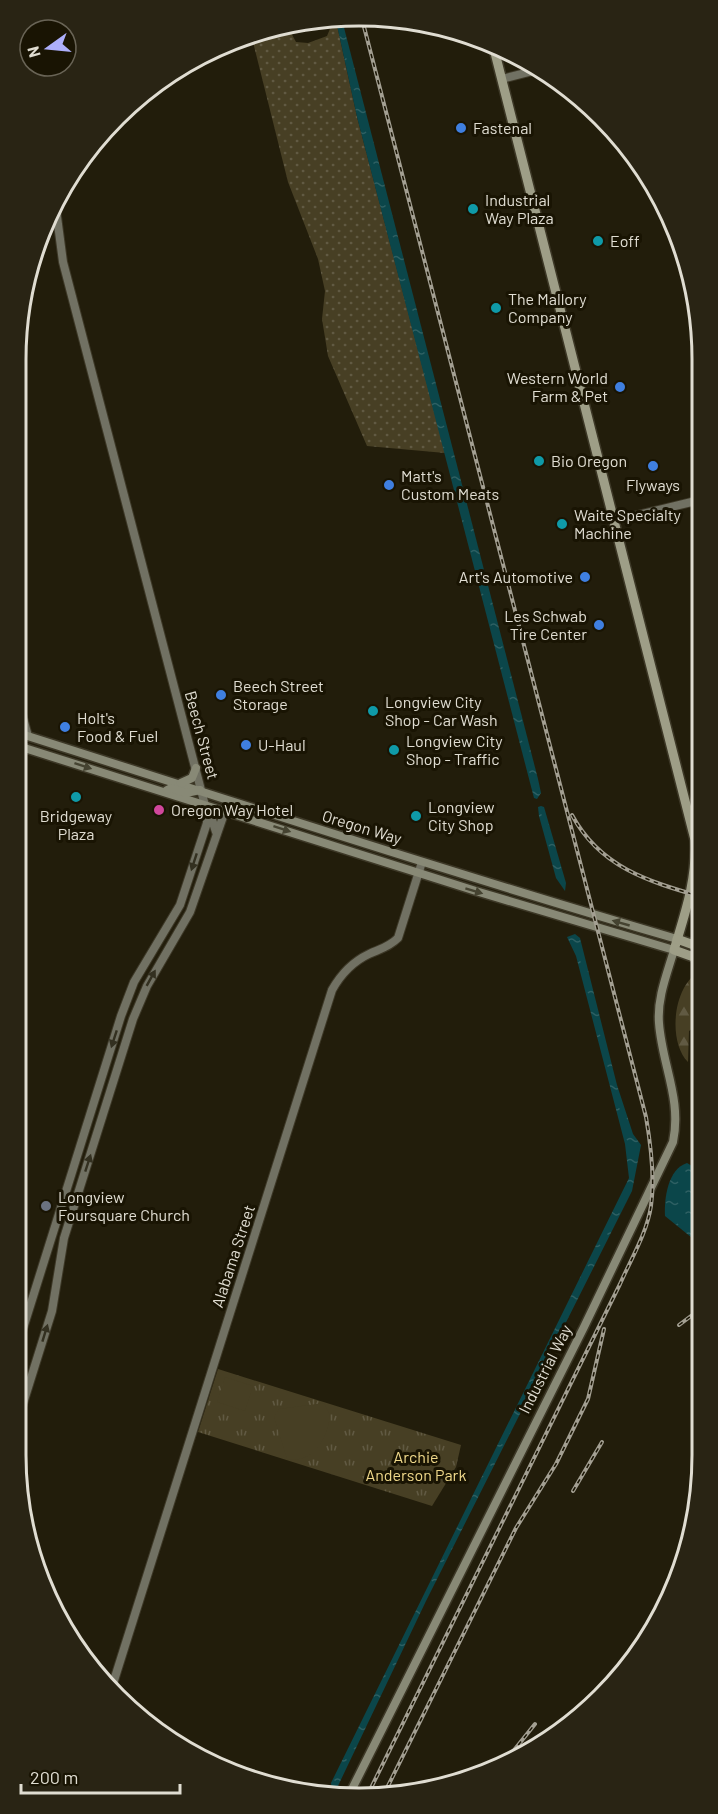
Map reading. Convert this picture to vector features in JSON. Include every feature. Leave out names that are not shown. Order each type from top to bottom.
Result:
[{"type":"highway","name":"Industrial Way","points":[[496,55],[692,828]]},
{"type":"highway","name":"Industrial Way","points":[[674,950],[692,888]]},
{"type":"highway","name":"Oregon Way","points":[[677,939],[692,944]]},
{"type":"highway","name":"Oregon Way","points":[[674,950],[692,956]]},
{"type":"main road","name":"Oregon Way","points":[[28,736],[202,790],[484,883],[677,939]]},
{"type":"main road","name":"Oregon Way","points":[[26,748],[418,873],[674,950]]},
{"type":"main road","points":[[180,783],[192,778],[196,768]]},
{"type":"main road","points":[[164,792],[171,788],[186,793],[202,790]]},
{"type":"main road","name":"Industrial Way","points":[[352,1788],[673,1142],[676,1125],[674,1090],[659,1020],[661,996],[674,950]]},
{"type":"street","points":[[502,79],[529,72]]},
{"type":"street","name":"Beech Street","points":[[26,1319],[134,982],[180,905],[207,823],[207,806],[63,262],[57,217]]},
{"type":"street","points":[[613,521],[692,502]]},
{"type":"street","points":[[26,729],[28,736]]},
{"type":"street","points":[[207,806],[212,814],[217,837]]},
{"type":"street","points":[[26,1394],[52,1311],[64,1238],[133,1019],[147,986],[190,912],[225,811]]},
{"type":"street","name":"Alabama Street","points":[[114,1681],[332,990],[339,978],[357,961],[391,945],[398,938],[422,862]]},
{"type":"green space","points":[[337,26],[357,117],[445,453],[367,446],[328,356],[322,319],[325,291],[318,259],[288,182],[253,43],[291,33],[296,42],[308,43],[327,36],[331,27]]},
{"type":"green space","points":[[692,977],[692,1029],[689,1031],[688,1062],[681,1053],[676,1027],[679,999]]},
{"type":"green space","name":"Archie Anderson Park","points":[[218,1369],[461,1445],[456,1467],[432,1506],[198,1432]]},
{"type":"green space","points":[[225,1377],[253,1386],[245,1411],[217,1402]]},
{"type":"green space","points":[[324,1403],[330,1415],[329,1424],[318,1448],[304,1457],[287,1459],[274,1417],[279,1409]]},
{"type":"water","points":[[337,26],[344,26],[538,779],[541,793],[537,799],[534,798],[357,117]]},
{"type":"water","points":[[538,807],[544,807],[566,883],[565,891],[556,878],[539,816]]},
{"type":"water","points":[[575,934],[580,938],[617,1085],[633,1134],[641,1145],[632,1191],[426,1601],[337,1788],[332,1788],[331,1783],[629,1178],[625,1144],[576,956],[567,937]]},
{"type":"water","points":[[687,1163],[692,1166],[692,1238],[665,1216],[668,1185],[675,1171]]},
{"type":"railway","points":[[364,26],[646,1117],[653,1184],[649,1216],[638,1246],[371,1788]]},
{"type":"railway","points":[[572,815],[583,833],[611,860],[644,878],[692,894]]},
{"type":"railway","points":[[679,1325],[692,1315]]},
{"type":"railway","points":[[387,1787],[516,1528],[556,1464],[588,1399],[604,1329]]},
{"type":"railway","points":[[573,1491],[602,1442]]},
{"type":"railway","points":[[514,1750],[535,1724]]},
{"type":"place","name":"Fastenal","points":[[461,128]]},
{"type":"place","name":"Industrial Way Plaza","points":[[473,209]]},
{"type":"place","name":"Eoff","points":[[598,241]]},
{"type":"place","name":"The Mallory Company","points":[[496,308]]},
{"type":"place","name":"Western World Farm & Pet","points":[[620,387]]},
{"type":"place","name":"Bio Oregon","points":[[539,461]]},
{"type":"place","name":"Flyways","points":[[653,466]]},
{"type":"place","name":"Matt's Custom Meats","points":[[389,485]]},
{"type":"place","name":"Waite Specialty Machine","points":[[562,524]]},
{"type":"place","name":"Art's Automotive","points":[[585,577]]},
{"type":"place","name":"Les Schwab Tire Center","points":[[599,625]]},
{"type":"place","name":"Beech Street Storage","points":[[221,695]]},
{"type":"place","name":"Longview City Shop - Car Wash","points":[[373,711]]},
{"type":"place","name":"Holt's Food & Fuel","points":[[65,727]]},
{"type":"place","name":"U-Haul","points":[[246,745]]},
{"type":"place","name":"Longview City Shop - Traffic","points":[[394,750]]},
{"type":"place","name":"Bridgeway Plaza","points":[[76,797]]},
{"type":"place","name":"Oregon Way Hotel","points":[[159,810]]},
{"type":"place","name":"Longview City Shop","points":[[416,816]]},
{"type":"place","name":"Longview Foursquare Church","points":[[46,1206]]}]
